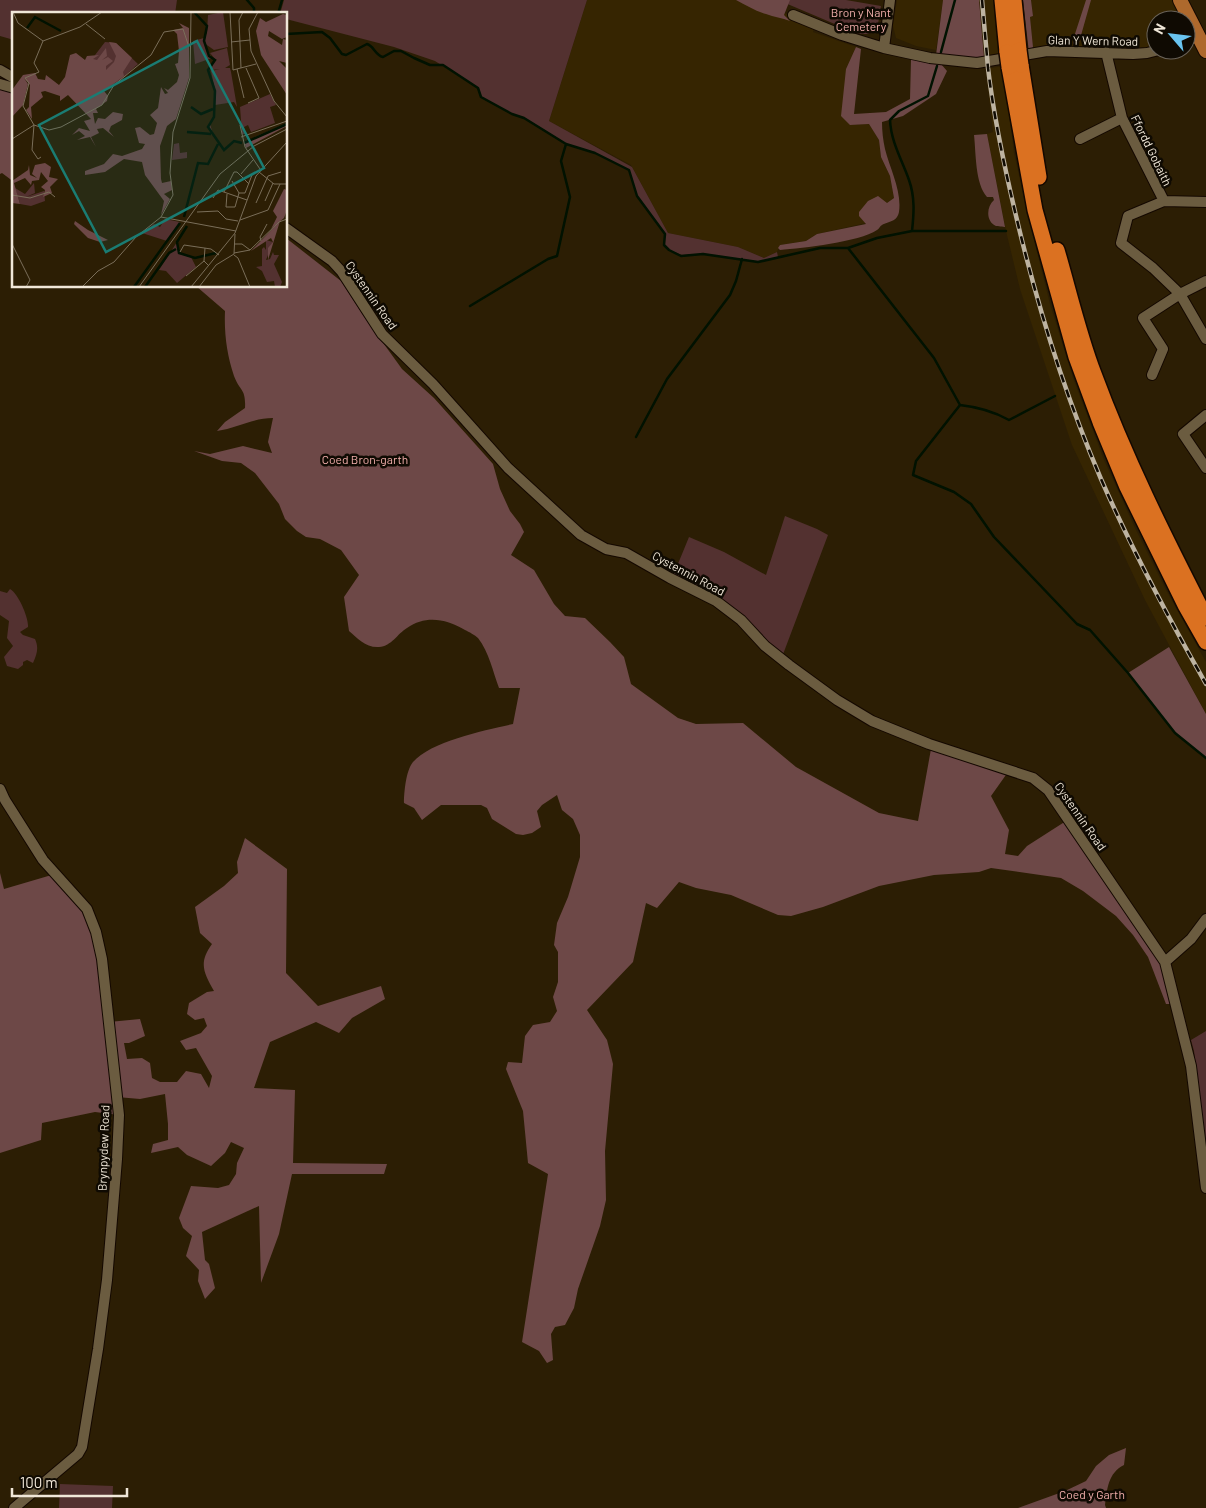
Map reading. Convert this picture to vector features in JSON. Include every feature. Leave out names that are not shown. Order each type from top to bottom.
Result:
[{"type":"highway","points":[[1002,0],[1013,51],[1035,210],[1076,357],[1127,487],[1185,605],[1206,642]]},
{"type":"highway","points":[[1013,51],[1014,0]]},
{"type":"highway","points":[[1015,66],[1044,207],[1093,372],[1160,527],[1206,618]]},
{"type":"main road","points":[[1196,43],[1206,52]]},
{"type":"street","points":[[884,48],[890,0]]},
{"type":"street","name":"Glan Y Wern Road","points":[[793,15],[842,35],[884,48],[930,58],[977,63],[1047,51],[1146,53]]},
{"type":"street","name":"Ffordd Gobaith","points":[[1106,52],[1122,118],[1164,201]]},
{"type":"street","points":[[0,70],[12,77]]},
{"type":"street","points":[[1080,139],[1122,118]]},
{"type":"street","points":[[1206,202],[1164,201],[1128,216],[1121,243],[1153,268],[1180,294],[1206,339]]},
{"type":"street","name":"Cystennin Road","points":[[288,229],[332,261],[342,272],[382,334],[433,384],[508,468],[581,534],[606,549],[626,553],[716,601],[733,612],[770,650],[789,665],[837,700],[872,721],[929,744],[1008,769],[1041,783],[1054,798],[1165,962]]},
{"type":"street","points":[[1152,375],[1163,349],[1143,318],[1180,294],[1206,281]]},
{"type":"street","points":[[1206,415],[1183,434],[1206,468]]},
{"type":"street","name":"Brynpydew Road","points":[[0,788],[10,808],[22,824],[43,860],[81,902],[92,918],[102,959],[119,1115],[107,1280],[82,1447],[78,1454],[14,1508]]},
{"type":"street","points":[[1206,919],[1192,939],[1165,962],[1191,1066],[1206,1188]]},
{"type":"shaded area","points":[[587,0],[757,0],[814,27],[813,32],[856,47],[846,69],[850,125],[869,124],[879,140],[881,157],[890,176],[894,198],[866,223],[817,234],[806,241],[780,245],[777,252],[764,258],[738,247],[668,233],[631,165],[549,121]]},
{"type":"shaded area","points":[[897,0],[943,0],[936,50],[916,46],[896,38],[893,26]]},
{"type":"shaded area","points":[[979,0],[995,0],[1001,55],[984,57]]},
{"type":"shaded area","points":[[1031,0],[1180,0],[1185,10],[1146,10],[1146,50],[1047,51],[1033,47],[1030,17],[1033,16]]},
{"type":"shaded area","points":[[1003,66],[1014,153],[1050,304],[1073,378],[1104,460],[1135,528],[1166,590],[1206,662],[1206,714],[1145,600],[1072,445],[1020,289],[1006,231],[987,134],[993,132],[986,69]]},
{"type":"green space","points":[[0,0],[177,0],[175,12],[12,12],[12,39],[0,36]]},
{"type":"green space","points":[[284,0],[587,0],[549,121],[632,167],[668,233],[738,247],[764,258],[777,252],[778,257],[758,262],[703,254],[682,255],[669,250],[664,245],[665,234],[637,196],[629,170],[595,153],[566,144],[524,118],[512,114],[481,97],[478,88],[435,61],[394,47],[288,20],[288,12],[281,12]]},
{"type":"green space","points":[[736,0],[790,0],[784,15],[790,21],[758,11]]},
{"type":"green space","name":"Bron y Nant Cemetery","points":[[778,0],[846,0],[881,6],[876,28],[864,34],[856,33]]},
{"type":"green space","points":[[943,0],[979,0],[984,57],[961,58],[936,55]]},
{"type":"green space","points":[[1023,0],[1031,0],[1033,16],[1030,17],[1033,47],[1029,53]]},
{"type":"green space","points":[[1086,0],[1091,0],[1078,46],[1076,46],[1073,44],[1073,40]]},
{"type":"green space","points":[[856,47],[861,49],[854,114],[886,112],[910,99],[911,59],[941,64],[947,71],[936,94],[903,116],[882,122],[885,149],[899,196],[898,215],[895,219],[882,225],[877,230],[857,238],[830,244],[780,250],[778,248],[780,245],[806,241],[817,234],[866,224],[859,216],[859,212],[868,201],[878,196],[887,203],[894,198],[890,176],[881,157],[879,140],[869,124],[850,125],[841,116],[846,69]]},
{"type":"green space","points":[[0,84],[12,87],[12,180],[2,173],[0,174]]},
{"type":"green space","points":[[987,134],[1005,227],[996,226],[990,221],[988,210],[994,200],[993,197],[987,197],[983,191],[978,176],[974,135]]},
{"type":"green space","name":"Coed Bron-garth","points":[[288,240],[341,281],[402,369],[434,398],[493,464],[500,489],[510,511],[524,532],[511,555],[534,570],[554,604],[565,616],[585,618],[624,657],[631,684],[678,718],[696,724],[743,723],[796,767],[879,813],[918,821],[931,749],[1008,772],[991,796],[1009,830],[1005,854],[1018,856],[1027,846],[1066,821],[1164,968],[1174,1004],[1166,1004],[1148,957],[1133,935],[1116,916],[1083,891],[1061,878],[991,868],[979,872],[934,875],[879,886],[823,907],[791,916],[778,915],[731,895],[696,888],[679,882],[657,908],[646,903],[633,962],[587,1010],[607,1040],[613,1064],[605,1151],[606,1200],[600,1226],[578,1289],[574,1308],[565,1325],[555,1327],[551,1334],[553,1360],[547,1363],[539,1351],[522,1342],[548,1174],[528,1163],[523,1111],[506,1069],[508,1062],[522,1063],[525,1036],[533,1025],[550,1022],[557,1011],[553,997],[558,982],[558,952],[554,945],[557,923],[568,897],[580,857],[580,835],[573,819],[562,810],[557,795],[542,805],[537,811],[541,827],[532,833],[523,835],[516,834],[492,819],[487,808],[481,805],[441,805],[422,820],[414,808],[404,803],[407,776],[413,762],[432,748],[445,742],[513,724],[520,688],[499,688],[488,656],[478,638],[451,623],[436,620],[421,621],[403,630],[384,646],[374,647],[362,642],[349,631],[344,597],[359,575],[341,550],[320,539],[306,537],[297,531],[285,519],[279,504],[255,473],[241,463],[222,461],[194,451],[210,454],[243,446],[272,453],[268,442],[273,418],[266,418],[217,431],[225,422],[245,408],[245,397],[236,381],[229,360],[226,344],[225,311],[198,288],[288,288]]},
{"type":"green space","points":[[785,516],[828,535],[782,657],[739,612],[710,594],[673,576],[689,537],[724,552],[766,575]]},
{"type":"green space","points":[[10,589],[19,600],[27,618],[28,627],[20,632],[35,639],[37,645],[33,663],[27,660],[18,669],[7,666],[4,657],[13,646],[7,638],[9,621],[0,615],[0,591],[7,593]]},
{"type":"green space","points":[[1169,647],[1206,714],[1206,758],[1175,733],[1128,673]]},
{"type":"green space","points":[[245,838],[287,869],[286,973],[318,1006],[381,986],[385,999],[352,1018],[339,1033],[316,1022],[270,1042],[254,1088],[295,1090],[293,1163],[387,1164],[384,1174],[292,1174],[279,1234],[261,1283],[259,1206],[202,1232],[205,1260],[209,1264],[215,1288],[205,1299],[198,1281],[199,1270],[186,1256],[192,1236],[183,1228],[179,1218],[191,1186],[218,1188],[229,1185],[236,1174],[237,1163],[244,1148],[231,1142],[225,1153],[211,1166],[187,1155],[178,1147],[151,1153],[153,1144],[168,1140],[165,1094],[140,1099],[117,1097],[119,1115],[95,1112],[42,1123],[41,1140],[0,1153],[0,873],[4,889],[55,874],[92,918],[109,1022],[140,1019],[145,1036],[129,1043],[124,1043],[127,1059],[142,1058],[150,1063],[152,1078],[160,1082],[177,1082],[186,1071],[201,1074],[209,1088],[212,1076],[196,1048],[186,1050],[180,1041],[201,1033],[207,1026],[204,1018],[195,1020],[187,1014],[189,1003],[207,992],[214,991],[204,968],[205,957],[212,944],[200,933],[195,907],[224,886],[238,873],[237,862]]},
{"type":"green space","points":[[1206,1031],[1206,1148],[1191,1040]]},
{"type":"green space","name":"Coed y Garth","points":[[1126,1448],[1124,1465],[1115,1472],[1109,1482],[1106,1508],[1018,1508],[1065,1491],[1086,1481],[1096,1466],[1109,1455]]},
{"type":"green space","points":[[60,1484],[113,1486],[112,1508],[59,1508]]},
{"type":"waterway","points":[[247,0],[254,8],[254,12]]},
{"type":"waterway","points":[[279,12],[282,0]]},
{"type":"waterway","points":[[941,52],[955,0]]},
{"type":"waterway","points":[[288,34],[322,32],[330,38],[342,54],[346,55],[367,44],[383,57],[394,51],[401,51],[430,65],[443,65],[478,88],[481,97],[512,114],[524,118],[566,144],[595,153],[629,170],[637,196],[665,234],[664,245],[669,250],[681,256],[703,254],[758,262],[820,248],[848,248],[877,238],[912,231],[914,211],[912,193],[895,143],[890,120],[899,111],[928,96],[937,66]]},
{"type":"waterway","points":[[470,306],[548,259],[557,256],[570,197],[561,161],[566,144]]},
{"type":"waterway","points":[[912,231],[1006,231]]},
{"type":"waterway","points":[[848,248],[934,358],[960,405],[916,461],[913,475],[954,492],[971,504],[994,537],[1077,624],[1090,630],[1128,673],[1175,733],[1206,758]]},
{"type":"waterway","points":[[636,437],[667,379],[730,295],[742,259]]},
{"type":"waterway","points":[[960,405],[985,410],[1009,420],[1055,396]]},
{"type":"railway","points":[[982,0],[988,68],[1000,144],[1025,253],[1053,351],[1088,447],[1125,532],[1206,684]]}]
